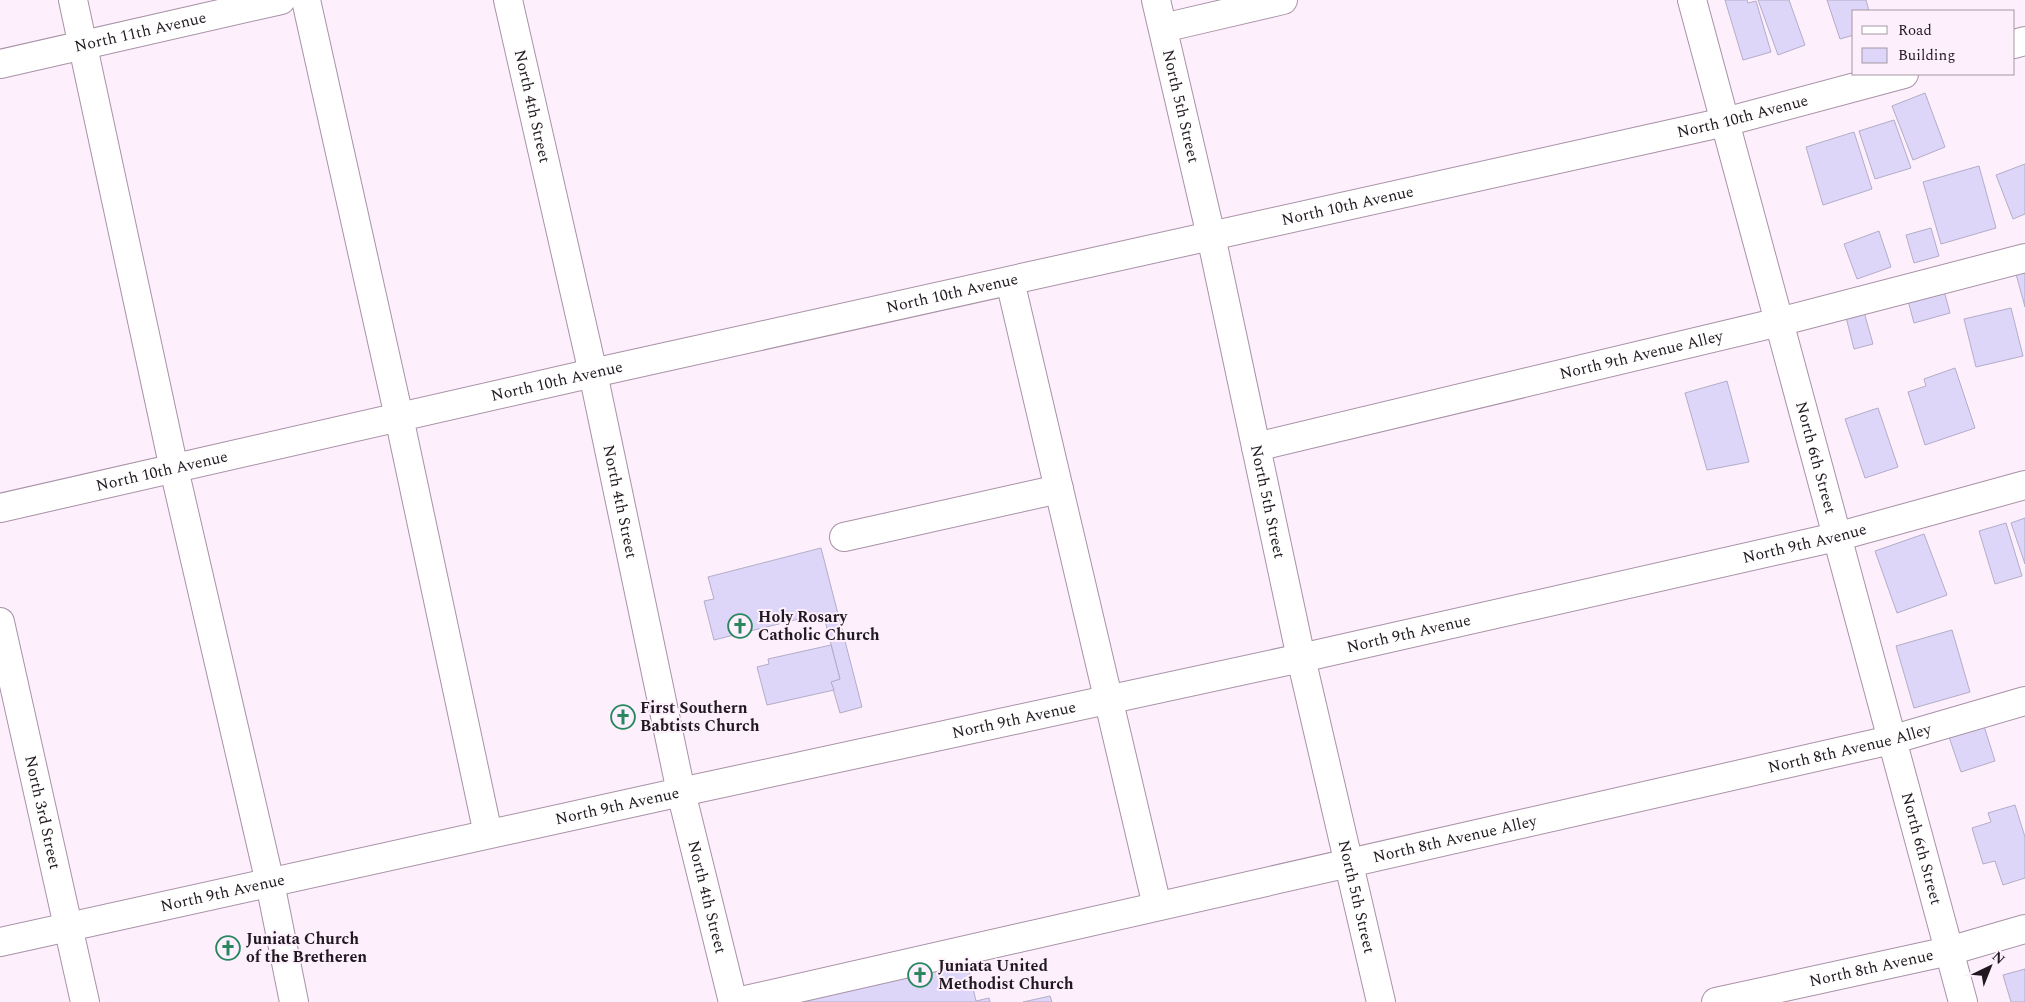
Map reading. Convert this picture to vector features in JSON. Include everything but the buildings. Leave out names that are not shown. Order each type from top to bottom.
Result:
[{"type":"street","points":[[73,0],[174,469],[270,882],[294,1002]]},
{"type":"street","name":"North 11th Avenue","points":[[0,64],[281,0]]},
{"type":"street","points":[[306,0],[400,417],[488,834]]},
{"type":"street","name":"North 4th Street","points":[[508,0],[593,373],[681,792],[732,1002]]},
{"type":"street","name":"North 5th Street","points":[[1156,0],[1211,236],[1301,658],[1381,1002]]},
{"type":"street","points":[[1163,28],[1283,0]]},
{"type":"street","name":"North 6th Street","points":[[1692,0],[1963,1002]]},
{"type":"street","name":"North 10th Avenue","points":[[0,508],[593,373],[1725,122],[1900,75]]},
{"type":"street","name":"North 9th Avenue Alley","points":[[1256,447],[1779,322],[2025,258]]},
{"type":"street","points":[[1010,281],[1157,906]]},
{"type":"street","name":"North 9th Avenue","points":[[0,942],[1301,658],[1836,537],[2025,485]]},
{"type":"street","points":[[844,537],[1059,489]]},
{"type":"street","name":"North 3rd Street","points":[[0,622],[85,1002]]},
{"type":"street","name":"North 8th Avenue Alley","points":[[737,1002],[1891,740],[2025,701]]},
{"type":"street","name":"North 8th Avenue","points":[[1716,1002],[1949,951],[2025,929]]},
{"type":"place","name":"Holy Rosary Catholic Church","points":[[740,626]]},
{"type":"place","name":"First Southern Babtists Church","points":[[623,717]]},
{"type":"place","name":"Juniata Church of the Bretheren","points":[[228,948]]},
{"type":"place","name":"Juniata United Methodist Church","points":[[920,975]]}]
